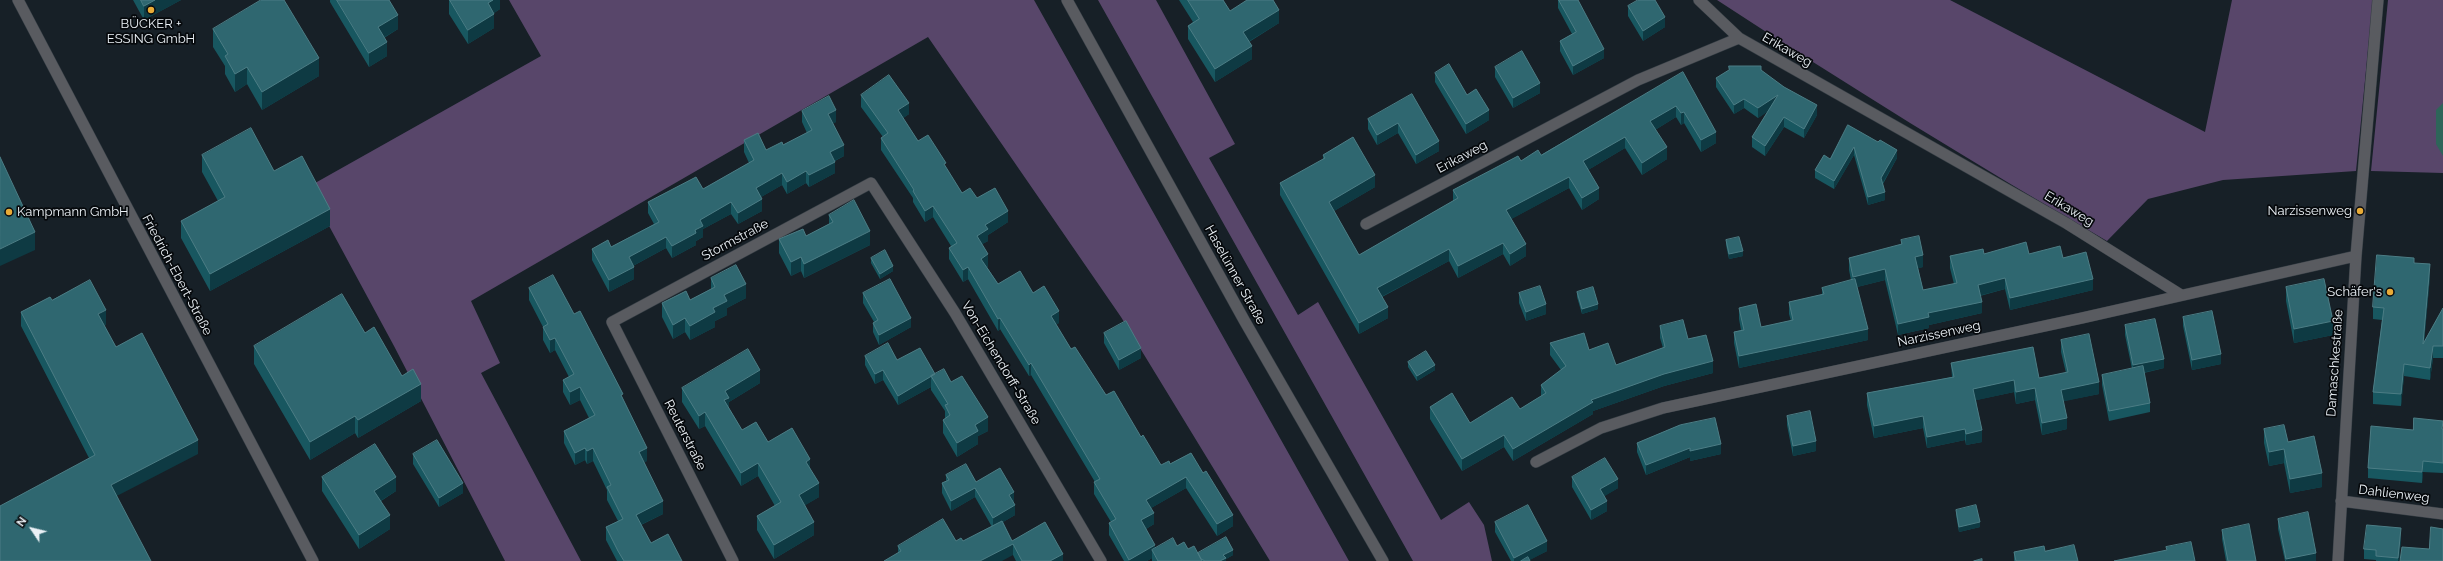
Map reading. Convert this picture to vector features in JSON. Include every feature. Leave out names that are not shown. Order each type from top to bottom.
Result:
[{"type":"street","name":"Friedrich-Ebert-Straße","points":[[18,0],[313,561]]},
{"type":"street","name":"Haselünner Straße","points":[[1066,0],[1244,320],[1383,561]]},
{"type":"street","points":[[1699,0],[1739,38]]},
{"type":"street","name":"Damaschkestraße","points":[[2338,561],[2356,256],[2378,0]]},
{"type":"street","name":"Erikaweg","points":[[1366,224],[1638,80],[1739,38],[2066,223],[2181,294]]},
{"type":"street","name":"Stormstraße","points":[[612,322],[871,183]]},
{"type":"street","name":"Von-Eichendorff-Straße","points":[[871,183],[955,313],[1101,561]]},
{"type":"street","name":"Narzissenweg","points":[[1536,462],[1601,428],[1663,408],[2082,318],[2181,294],[2356,256]]},
{"type":"street","name":"Reuterstraße","points":[[612,322],[733,561]]},
{"type":"street","name":"Dahlienweg","points":[[2341,501],[2443,514]]},
{"type":"shaded area","points":[[509,0],[1034,0],[1349,561],[1270,561],[1121,317],[928,37],[471,301],[500,363],[481,373],[581,561],[505,561],[394,346],[308,187],[541,56]]},
{"type":"shaded area","points":[[1098,0],[1156,0],[1235,144],[1209,158],[1298,315],[1318,302],[1441,520],[1469,502],[1484,525],[1492,561],[1413,561]]},
{"type":"shaded area","points":[[1717,0],[1950,0],[2205,132],[2232,0],[2373,0],[2356,171],[2223,180],[2148,199],[2107,241],[1910,123]]},
{"type":"shaded area","points":[[2388,0],[2443,0],[2443,173],[2371,171]]},
{"type":"shaded area","points":[[2443,103],[2443,156],[2436,144],[2436,110]]},
{"type":"building","points":[[141,0],[155,0],[144,6]]},
{"type":"building","points":[[261,0],[284,0],[319,58],[262,92],[247,67],[235,74],[225,56],[228,54],[213,29]]},
{"type":"building","points":[[337,0],[389,0],[398,15],[378,27],[387,42],[369,53]]},
{"type":"building","points":[[450,0],[493,0],[488,3],[494,14],[468,30]]},
{"type":"building","points":[[1188,0],[1223,0],[1230,11],[1247,0],[1273,0],[1279,10],[1243,32],[1252,46],[1215,69],[1188,26],[1199,19]]},
{"type":"building","points":[[1559,0],[1578,0],[1604,49],[1573,66],[1560,41],[1576,32]]},
{"type":"building","points":[[1638,0],[1655,0],[1665,17],[1643,31],[1628,6]]},
{"type":"building","points":[[1522,51],[1540,83],[1513,98],[1495,67]]},
{"type":"building","points":[[1449,64],[1467,95],[1476,89],[1489,110],[1466,124],[1435,73]]},
{"type":"building","points":[[1729,66],[1761,66],[1761,70],[1784,87],[1817,105],[1804,129],[1784,117],[1765,146],[1752,137],[1778,95],[1758,108],[1744,99],[1734,105],[1716,78],[1729,70]]},
{"type":"building","points":[[1683,72],[1716,132],[1701,140],[1684,112],[1681,113],[1676,106],[1650,121],[1667,147],[1642,163],[1625,137],[1583,161],[1599,188],[1582,198],[1569,177],[1506,210],[1526,244],[1510,254],[1503,243],[1458,266],[1449,249],[1377,288],[1388,307],[1359,323],[1280,183],[1325,158],[1323,155],[1353,137],[1375,175],[1329,202],[1359,255],[1458,198],[1453,190],[1518,156],[1521,161],[1538,150],[1541,155]]},
{"type":"building","points":[[889,75],[909,103],[898,110],[918,141],[928,135],[946,163],[944,164],[962,193],[970,188],[977,198],[995,188],[1008,211],[985,225],[988,229],[977,236],[988,254],[981,259],[998,284],[1020,271],[1033,293],[1044,286],[1059,311],[1051,316],[1071,349],[1075,347],[1106,395],[1114,391],[1141,437],[1143,435],[1161,465],[1169,461],[1170,464],[1191,453],[1203,473],[1206,471],[1233,515],[1217,524],[1186,477],[1146,500],[1154,513],[1141,520],[1155,545],[1129,560],[1109,523],[1116,519],[1094,482],[1100,479],[1031,363],[1029,365],[1000,318],[998,319],[968,267],[963,270],[949,248],[957,243],[933,206],[925,211],[913,191],[914,190],[881,138],[888,133],[861,95]]},
{"type":"building","points":[[1412,94],[1439,141],[1416,155],[1398,123],[1377,135],[1368,119]]},
{"type":"building","points":[[829,96],[836,110],[828,114],[844,145],[830,152],[835,162],[809,175],[806,171],[787,182],[782,173],[756,188],[762,199],[738,213],[731,202],[700,220],[703,226],[695,230],[696,233],[672,246],[666,237],[629,257],[634,267],[609,280],[592,249],[608,240],[611,247],[659,222],[648,202],[696,177],[703,189],[754,160],[744,140],[758,133],[766,150],[782,142],[783,145],[812,130],[802,111]]},
{"type":"building","points":[[1848,125],[1878,142],[1880,140],[1897,150],[1881,178],[1885,192],[1868,197],[1854,147],[1834,181],[1815,170],[1824,155],[1830,159]]},
{"type":"building","points":[[251,128],[274,171],[302,156],[330,209],[210,274],[181,221],[225,197],[202,155]]},
{"type":"building","name":"Kampmann GmbH","points":[[0,157],[35,232],[0,249]]},
{"type":"building","points":[[854,200],[870,231],[804,264],[801,257],[791,262],[779,239],[803,229],[806,236],[833,222],[829,215]]},
{"type":"building","points":[[1919,236],[1923,255],[1915,257],[1923,290],[1957,283],[1950,256],[1983,249],[1984,254],[2026,242],[2029,254],[2060,246],[2063,258],[2086,252],[2093,279],[2010,298],[2005,278],[1978,285],[1982,302],[1928,313],[1929,317],[1898,324],[1885,269],[1853,277],[1849,258],[1902,244],[1901,240]]},
{"type":"building","points":[[1739,237],[1743,251],[1729,254],[1726,240]]},
{"type":"building","points":[[885,250],[893,266],[880,274],[871,258]]},
{"type":"building","points":[[2377,255],[2414,258],[2414,263],[2430,264],[2423,344],[2443,308],[2443,346],[2433,346],[2430,368],[2404,364],[2401,394],[2373,392],[2384,308],[2373,307]]},
{"type":"building","points":[[736,265],[746,284],[724,295],[727,301],[713,308],[715,312],[690,326],[685,318],[673,325],[662,303],[686,291],[690,300],[715,287],[711,278]]},
{"type":"building","points":[[553,275],[574,314],[580,311],[623,394],[621,395],[647,448],[639,452],[663,501],[636,515],[651,543],[668,534],[682,561],[624,561],[606,527],[623,519],[607,487],[611,485],[593,448],[587,451],[585,448],[575,453],[564,431],[595,415],[580,387],[570,392],[563,380],[574,374],[555,338],[550,340],[543,327],[548,324],[529,288]]},
{"type":"building","points":[[890,279],[911,318],[879,335],[873,323],[878,320],[863,293]]},
{"type":"building","points":[[1855,279],[1868,329],[1739,356],[1734,332],[1744,330],[1739,308],[1756,304],[1761,327],[1793,320],[1789,302],[1824,294],[1822,288]]},
{"type":"building","points":[[2324,279],[2333,321],[2294,329],[2286,287]]},
{"type":"building","points":[[90,280],[106,310],[98,314],[116,347],[142,333],[198,440],[111,485],[151,561],[0,561],[0,506],[95,455],[21,312],[50,297],[52,300]]},
{"type":"building","points":[[1540,286],[1546,304],[1526,312],[1519,293]]},
{"type":"building","points":[[1593,287],[1598,304],[1582,309],[1577,292]]},
{"type":"building","points":[[342,294],[365,333],[374,327],[402,376],[413,369],[421,384],[358,420],[355,416],[310,442],[254,346]]},
{"type":"building","points":[[2212,311],[2221,354],[2192,360],[2183,317]]},
{"type":"building","points":[[2155,319],[2164,359],[2133,365],[2125,325]]},
{"type":"building","points":[[1683,320],[1688,339],[1706,335],[1713,361],[1664,374],[1591,400],[1593,402],[1513,449],[1504,435],[1462,459],[1430,407],[1452,393],[1470,423],[1512,397],[1520,409],[1546,393],[1541,385],[1566,366],[1550,343],[1584,333],[1589,350],[1608,343],[1616,365],[1665,347],[1660,326]]},
{"type":"building","points":[[1126,321],[1141,348],[1119,360],[1104,333]]},
{"type":"building","points":[[2089,334],[2099,382],[2061,390],[2067,418],[2042,423],[2035,388],[2016,392],[2014,380],[1973,389],[1982,430],[1966,434],[1965,429],[1927,437],[1923,416],[1874,426],[1867,393],[1954,377],[1951,363],[2033,347],[2039,378],[2068,372],[2061,340]]},
{"type":"building","points":[[888,343],[897,360],[920,348],[935,374],[898,396],[883,370],[875,374],[865,356]]},
{"type":"building","points":[[748,349],[760,370],[725,391],[729,398],[724,400],[742,430],[756,422],[768,442],[792,428],[810,459],[806,462],[819,483],[799,495],[814,522],[774,545],[757,516],[781,502],[758,463],[741,473],[705,412],[699,416],[682,388]]},
{"type":"building","points":[[1426,351],[1435,365],[1417,376],[1408,362]]},
{"type":"building","points":[[2143,366],[2150,403],[2109,411],[2102,375]]},
{"type":"building","points":[[944,369],[951,382],[962,376],[988,417],[975,425],[978,431],[957,443],[943,420],[950,415],[945,405],[948,404],[931,376]]},
{"type":"building","points":[[1810,411],[1816,441],[1793,446],[1787,416]]},
{"type":"building","points":[[1715,418],[1721,444],[1690,451],[1690,448],[1646,465],[1637,443],[1680,425]]},
{"type":"building","points":[[2414,418],[2443,421],[2443,463],[2423,461],[2422,472],[2368,468],[2371,426],[2413,430]]},
{"type":"building","points":[[2284,425],[2288,442],[2314,436],[2322,473],[2290,479],[2284,449],[2269,452],[2264,429]]},
{"type":"building","points":[[437,440],[463,483],[439,498],[413,454]]},
{"type":"building","points":[[375,444],[396,477],[374,491],[390,515],[359,535],[322,477]]},
{"type":"building","points":[[1605,458],[1618,479],[1600,489],[1607,501],[1591,510],[1572,477]]},
{"type":"building","points":[[966,464],[976,482],[1000,468],[1014,492],[1009,495],[1015,505],[993,518],[975,488],[951,501],[942,483],[949,480],[946,475]]},
{"type":"building","points":[[1528,505],[1547,541],[1514,558],[1495,522]]},
{"type":"building","points":[[1976,505],[1980,522],[1959,527],[1956,510]]},
{"type":"building","points":[[2308,512],[2316,553],[2286,559],[2278,519]]},
{"type":"building","points":[[943,519],[956,541],[961,538],[963,541],[1002,521],[1012,541],[1045,522],[1063,554],[1050,561],[1022,561],[1013,544],[980,561],[884,561],[901,551],[898,546]]},
{"type":"building","points":[[2249,524],[2256,561],[2228,561],[2222,530]]},
{"type":"building","points":[[2367,525],[2401,528],[2398,558],[2376,556],[2376,550],[2364,549]]},
{"type":"building","points":[[2431,527],[2443,529],[2443,561],[2400,561],[2402,547],[2429,549]]},
{"type":"building","points":[[1226,537],[1233,550],[1223,555],[1226,558],[1220,561],[1205,561],[1201,559],[1198,553]]},
{"type":"building","points":[[1173,538],[1177,546],[1184,542],[1188,549],[1194,546],[1202,561],[1158,561],[1152,550]]},
{"type":"building","points":[[2191,542],[2195,561],[2114,561],[2167,550],[2166,547]]},
{"type":"building","points":[[2074,545],[2078,561],[2016,561],[2014,552],[2044,546],[2045,551]]},
{"type":"building","points":[[1528,557],[1530,561],[1521,561]]},
{"type":"place","name":"BÜCKER + ESSING GmbH","points":[[151,10]]},
{"type":"place","name":"Narzissenweg","points":[[2360,211]]},
{"type":"place","name":"Kampmann GmbH","points":[[9,212]]},
{"type":"place","name":"Schäfer's","points":[[2390,292]]}]
